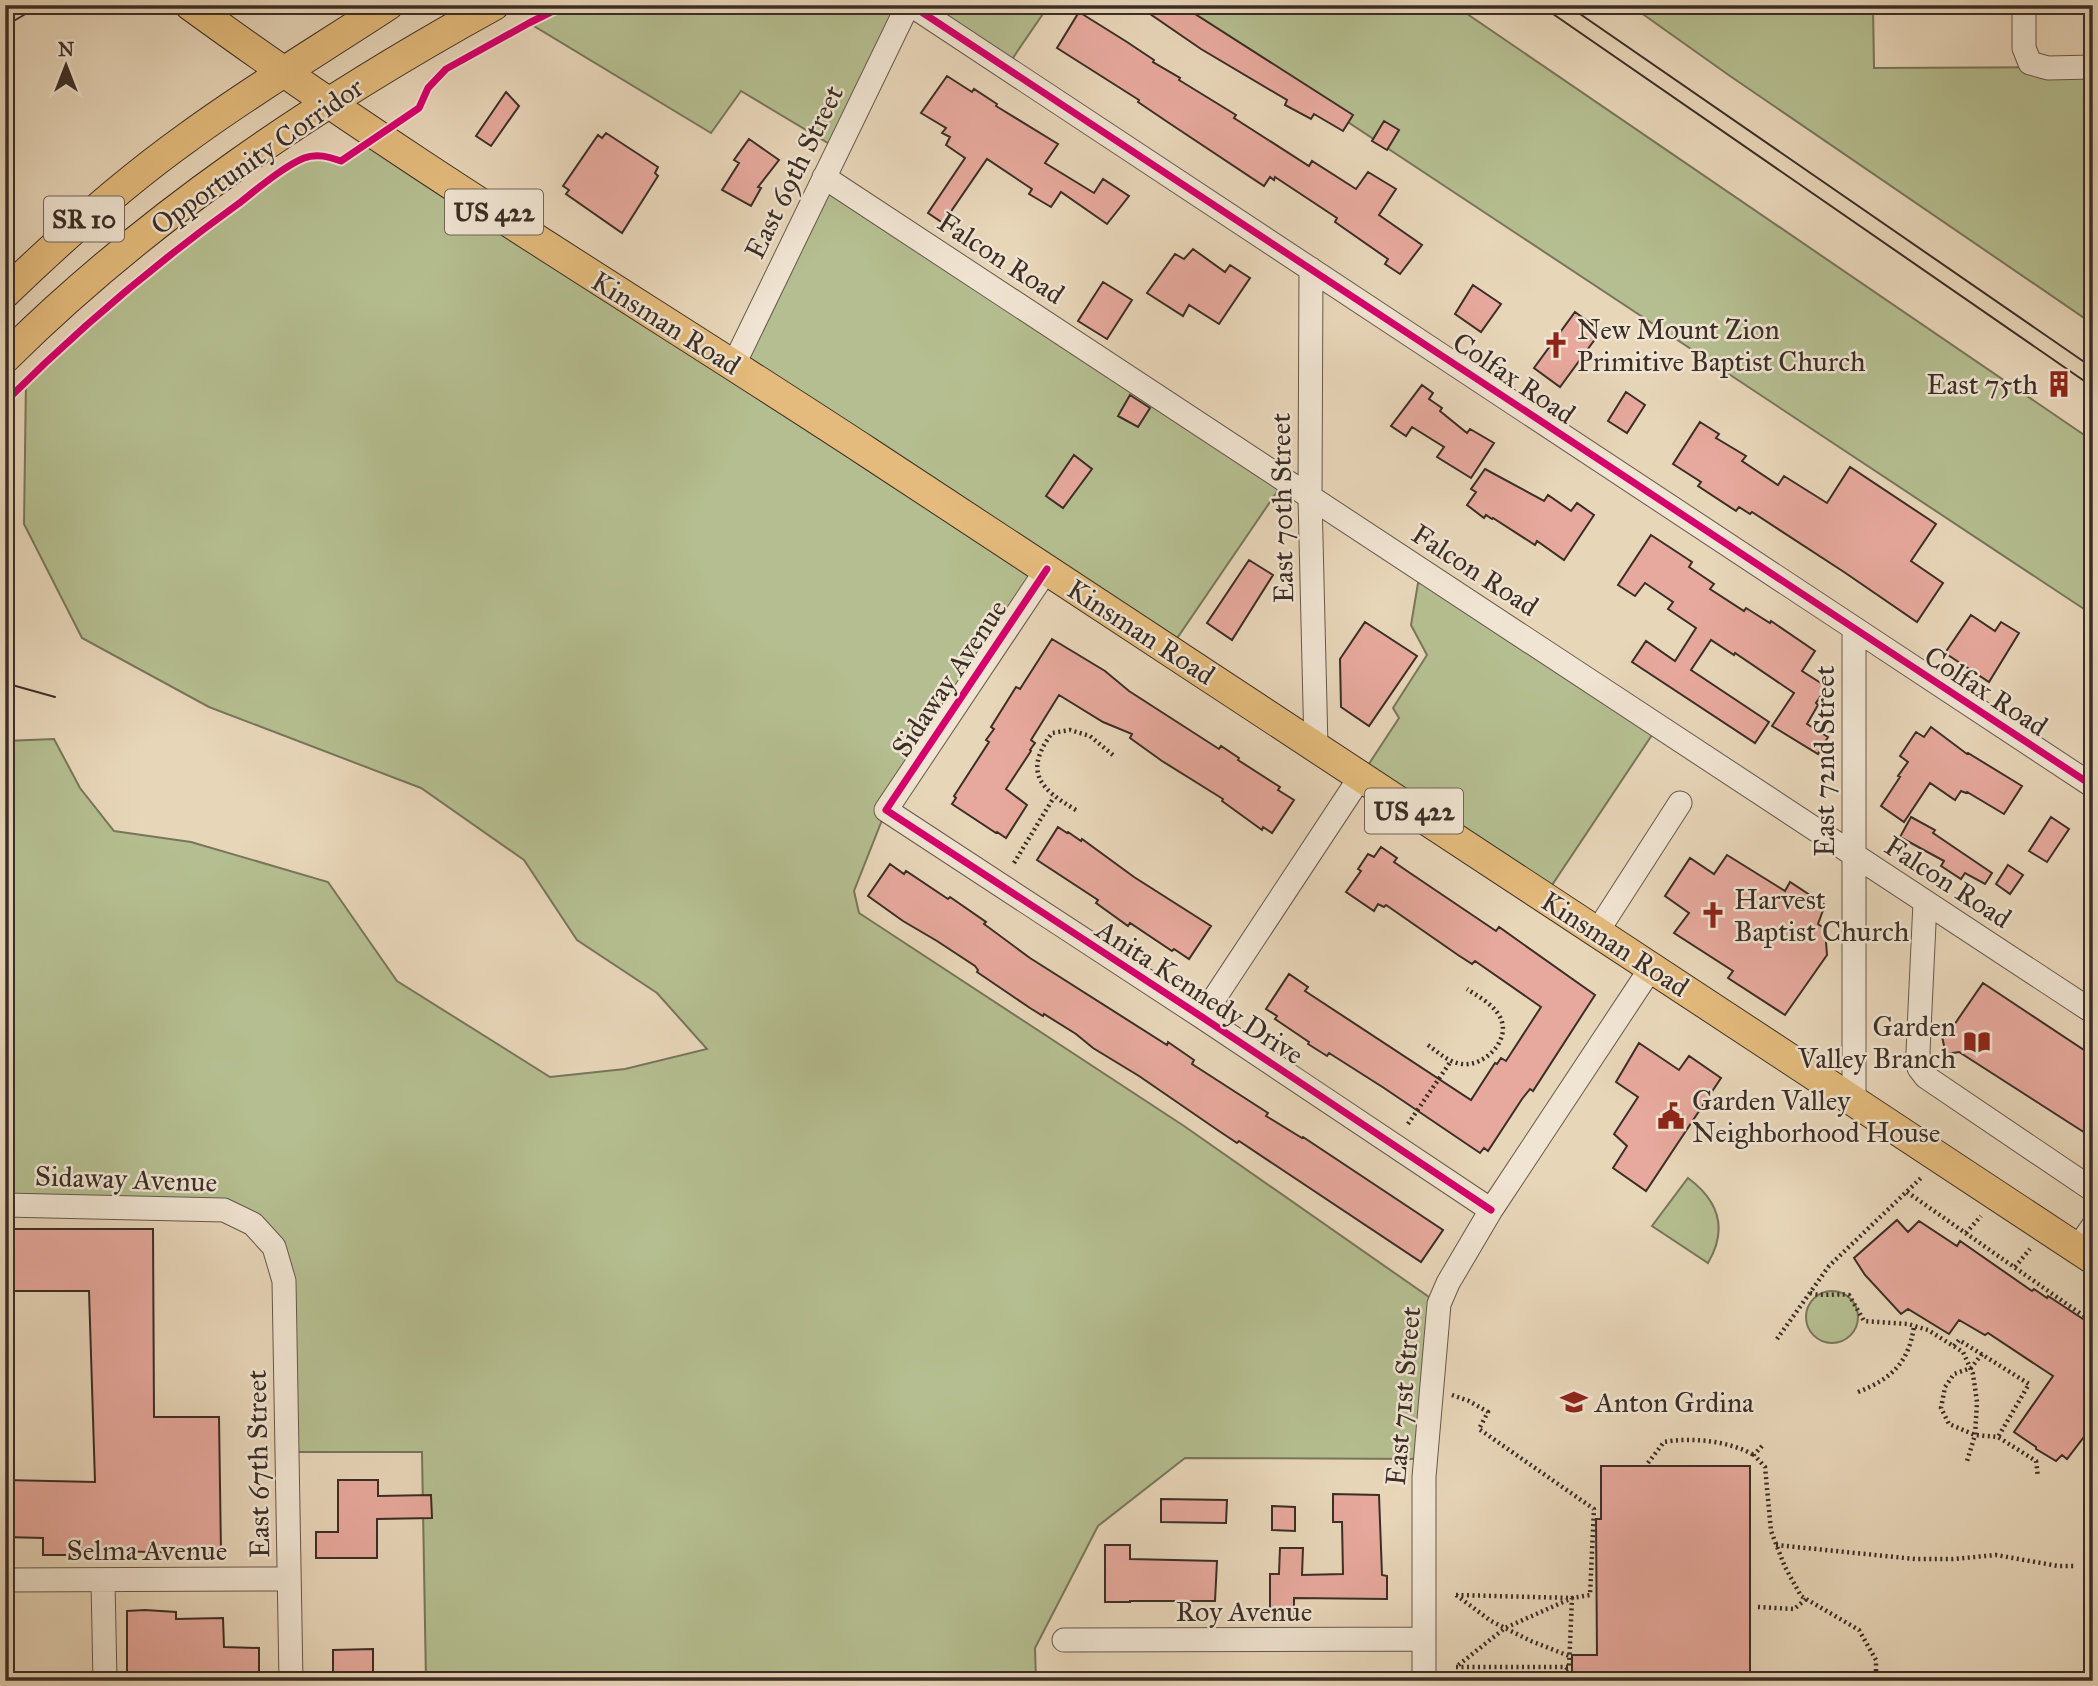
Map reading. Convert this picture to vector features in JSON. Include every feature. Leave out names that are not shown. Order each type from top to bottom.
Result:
[{"type":"main road","name":"Opportunity Corridor","points":[[5,293],[88,216],[154,162],[388,5]]},
{"type":"main road","name":"Opportunity Corridor","points":[[5,358],[86,284],[216,179],[330,103],[494,5]]},
{"type":"main road","name":"Kinsman Road","points":[[199,12],[330,103],[611,289],[734,364],[1854,1102],[2088,1245]]},
{"type":"street","name":"East 69th Street","points":[[734,364],[909,5]]},
{"type":"street","name":"Colfax Road","points":[[909,5],[2093,786]]},
{"type":"street","points":[[2024,5],[2024,48],[2030,63],[2048,68],[2093,67]]},
{"type":"street","name":"Falcon Road","points":[[824,177],[2093,1012]]},
{"type":"street","name":"East 70th Street","points":[[1311,269],[1310,497],[1316,747]]},
{"type":"street","name":"Sidaway Avenue","points":[[886,810],[1047,569]]},
{"type":"street","name":"East 72nd Street","points":[[1854,630],[1854,1102]]},
{"type":"street","points":[[1202,1017],[1361,776]]},
{"type":"street","points":[[1597,932],[1680,803]]},
{"type":"street","name":"Anita Kennedy Drive","points":[[886,810],[1491,1210]]},
{"type":"street","points":[[1925,902],[1918,1052],[1920,1068],[1926,1077],[2093,1191]]},
{"type":"street","name":"East 71st Street","points":[[1423,1681],[1424,1477],[1439,1304],[1448,1283],[1491,1210],[1651,968]]},
{"type":"street","name":"Sidaway Avenue","points":[[5,1205],[224,1210],[253,1224],[274,1247]]},
{"type":"street","name":"East 67th Street","points":[[274,1247],[284,1281],[291,1681]]},
{"type":"street","name":"Selma Avenue","points":[[5,1580],[289,1579]]},
{"type":"street","points":[[103,1581],[105,1681]]},
{"type":"street","name":"Roy Avenue","points":[[1064,1640],[1423,1639]]},
{"type":"path","points":[[1076,810],[1054,797],[1041,784],[1037,765],[1040,749],[1052,733],[1070,730],[1090,736],[1113,755]]},
{"type":"path","points":[[1014,863],[1054,797]]},
{"type":"path","points":[[1428,1045],[1446,1059],[1463,1064],[1482,1061],[1496,1048],[1503,1033],[1502,1019],[1491,1005],[1467,989]]},
{"type":"path","points":[[1408,1124],[1451,1060]]},
{"type":"path","points":[[1777,1339],[1829,1266],[1922,1177]]},
{"type":"path","points":[[1907,1192],[2093,1320]]},
{"type":"path","points":[[1966,1233],[1980,1216]]},
{"type":"path","points":[[2015,1267],[2030,1249]]},
{"type":"path","points":[[1810,1293],[1821,1296],[1849,1294],[1864,1321],[1928,1330],[1963,1352],[1973,1374],[1977,1402],[1975,1435],[1967,1461]]},
{"type":"path","points":[[1858,1392],[1876,1385],[1900,1367],[1913,1338],[1914,1326]]},
{"type":"path","points":[[1954,1346],[1959,1340],[2029,1384],[1998,1437]]},
{"type":"path","points":[[1982,1354],[1970,1368],[1954,1374],[1945,1387],[1941,1408],[1949,1424],[1975,1435],[1998,1437],[2036,1461],[2038,1477]]},
{"type":"path","points":[[1452,1395],[1488,1412],[1479,1429],[1594,1509],[1590,1595],[1572,1598],[1455,1594],[1491,1621],[1569,1656]]},
{"type":"path","points":[[1648,1463],[1664,1443],[1683,1439],[1739,1447],[1754,1455],[1765,1468],[1771,1531],[1785,1567],[1801,1596],[1859,1630],[1876,1660],[1876,1681]]},
{"type":"path","points":[[1754,1455],[1762,1446]]},
{"type":"path","points":[[1776,1545],[1915,1559],[1996,1555],[2057,1566],[2076,1566]]},
{"type":"path","points":[[1569,1667],[1456,1667],[1505,1628],[1572,1598]]},
{"type":"path","points":[[1555,1681],[1569,1667],[1572,1598]]},
{"type":"path","points":[[1758,1607],[1794,1609],[1806,1599]]},
{"type":"green space","points":[[565,5],[908,5],[838,149],[741,91],[711,133],[529,23]]},
{"type":"green space","points":[[911,5],[1049,5],[1006,68]]},
{"type":"green space","points":[[1171,5],[1454,5],[2093,441],[2093,615]]},
{"type":"green space","points":[[1630,5],[1873,5],[1874,68],[2093,67],[2093,324],[1730,76]]},
{"type":"green space","points":[[378,136],[734,364],[824,177],[1285,480],[1169,650],[1048,570],[886,810],[854,891],[859,913],[1184,1126],[1439,1304],[1425,1459],[1185,1458],[1098,1526],[1035,1648],[1036,1681],[426,1681],[422,1452],[287,1452],[274,1247],[224,1210],[5,1205],[5,741],[54,739],[80,788],[114,831],[191,842],[328,882],[397,981],[550,1077],[625,1069],[707,1049],[657,993],[577,940],[524,860],[421,788],[209,707],[82,638],[24,524],[26,381],[156,267],[280,172],[314,156],[341,161]]},
{"type":"green space","points":[[1418,583],[1433,584],[1658,726],[1544,897],[1361,776],[1399,718],[1393,708],[1427,655],[1411,625]]},
{"type":"green space","points":[[1688,1178],[1707,1196],[1717,1216],[1718,1239],[1708,1263],[1652,1226]]},
{"type":"green space","points":[[1832,1291],[1851,1298],[1858,1317],[1851,1336],[1832,1343],[1813,1336],[1806,1317],[1813,1298]]},
{"type":"building","points":[[1137,5],[1181,5],[1353,115],[1343,131],[1314,114],[1311,119],[1285,105],[1287,100],[1201,49]]},
{"type":"building","points":[[1079,12],[1309,166],[1312,161],[1356,189],[1368,172],[1396,189],[1379,215],[1422,245],[1400,274],[1385,264],[1388,259],[1335,222],[1337,218],[1275,177],[1274,180],[1270,177],[1264,186],[1138,102],[1139,100],[1057,48]]},
{"type":"building","points":[[947,76],[972,92],[974,89],[997,104],[996,106],[1058,144],[1045,163],[1094,193],[1103,179],[1129,196],[1107,224],[1061,192],[1051,207],[1029,194],[1032,189],[987,159],[943,223],[928,213],[965,158],[946,145],[950,137],[942,133],[946,128],[921,113]]},
{"type":"building","points":[[506,92],[519,106],[491,146],[476,136]]},
{"type":"building","points":[[1384,121],[1399,130],[1387,150],[1372,141]]},
{"type":"building","points":[[606,133],[658,167],[655,173],[658,176],[622,233],[566,194],[569,190],[563,186],[598,135],[602,138]]},
{"type":"building","points":[[749,139],[779,160],[758,187],[761,188],[751,206],[722,190],[739,163],[734,160]]},
{"type":"building","points":[[1193,249],[1225,272],[1230,265],[1250,278],[1219,324],[1189,305],[1183,316],[1147,293],[1175,254],[1184,259]]},
{"type":"building","points":[[1103,282],[1132,300],[1107,339],[1078,321]]},
{"type":"building","points":[[1473,285],[1501,304],[1481,332],[1455,314]]},
{"type":"building","points":[[1575,312],[1601,331],[1560,387],[1534,368]]},
{"type":"building","points":[[1422,385],[1433,393],[1429,399],[1442,408],[1440,411],[1467,433],[1470,429],[1494,443],[1471,478],[1437,457],[1444,447],[1412,427],[1406,436],[1391,426]]},
{"type":"building","points":[[1626,392],[1645,405],[1627,433],[1608,421]]},
{"type":"building","points":[[1130,395],[1150,408],[1138,427],[1118,416]]},
{"type":"building","points":[[1700,422],[1719,434],[1716,438],[1746,456],[1742,461],[1778,485],[1784,476],[1827,503],[1850,467],[1936,524],[1911,561],[1943,583],[1917,622],[1752,512],[1750,514],[1739,507],[1736,511],[1698,486],[1701,482],[1673,464]]},
{"type":"building","points":[[1074,455],[1092,469],[1063,508],[1046,496]]},
{"type":"building","points":[[1485,469],[1544,501],[1548,495],[1571,511],[1577,503],[1594,515],[1564,560],[1537,541],[1535,545],[1493,518],[1486,515],[1484,518],[1467,505],[1476,492],[1471,489]]},
{"type":"building","points":[[1651,535],[1692,562],[1689,567],[1714,584],[1710,589],[1744,611],[1746,608],[1770,623],[1771,621],[1815,651],[1802,671],[1827,687],[1807,724],[1828,737],[1818,754],[1772,726],[1794,693],[1711,640],[1691,670],[1769,722],[1755,743],[1632,662],[1646,641],[1675,661],[1696,628],[1668,609],[1673,602],[1645,583],[1635,596],[1618,585]]},
{"type":"building","points":[[1249,560],[1273,575],[1232,640],[1207,623]]},
{"type":"building","points":[[1971,615],[1995,631],[2001,622],[2019,633],[1989,682],[1945,653]]},
{"type":"building","points":[[1365,622],[1417,656],[1369,726],[1341,707],[1340,659]]},
{"type":"building","points":[[1052,639],[1105,671],[1129,691],[1219,749],[1221,746],[1280,787],[1278,790],[1294,800],[1272,833],[1263,827],[1262,830],[1222,801],[1223,799],[1162,761],[1130,738],[1132,734],[1103,722],[1059,695],[1031,740],[1035,743],[1031,751],[1006,789],[1027,805],[1006,838],[952,804],[956,798],[954,796],[989,742],[986,740],[994,729],[991,727],[1016,687],[1020,689]]},
{"type":"building","points":[[1931,727],[1967,754],[2022,786],[2004,814],[1967,792],[1961,791],[1955,800],[1930,783],[1904,822],[1881,806],[1908,762],[1900,756],[1916,732],[1924,737]]},
{"type":"building","points":[[1911,817],[1935,830],[1933,833],[1992,873],[1985,884],[1965,873],[1961,879],[1941,866],[1944,861],[1900,837]]},
{"type":"building","points":[[2051,817],[2069,829],[2047,862],[2029,851]]},
{"type":"building","points":[[1058,827],[1081,841],[1082,839],[1134,877],[1211,926],[1189,959],[1130,923],[1128,926],[1096,903],[1098,900],[1037,860]]},
{"type":"building","points":[[1381,847],[1397,858],[1394,862],[1496,931],[1499,927],[1595,995],[1533,1091],[1530,1089],[1522,1099],[1488,1151],[1484,1148],[1480,1153],[1329,1053],[1327,1056],[1308,1044],[1309,1042],[1275,1019],[1277,1016],[1266,1009],[1289,974],[1308,987],[1305,991],[1471,1100],[1495,1063],[1501,1058],[1506,1061],[1541,1007],[1475,961],[1472,964],[1458,955],[1386,905],[1384,907],[1378,904],[1374,911],[1346,892],[1361,871],[1358,869],[1368,854],[1374,857]]},
{"type":"building","points":[[1727,855],[1785,891],[1790,882],[1825,905],[1818,924],[1825,929],[1827,955],[1785,1015],[1728,978],[1733,971],[1674,933],[1689,913],[1665,896],[1690,858],[1714,874]]},
{"type":"building","points":[[890,864],[904,874],[906,871],[948,899],[950,897],[1030,958],[1167,1045],[1168,1042],[1194,1060],[1192,1064],[1268,1113],[1266,1116],[1303,1137],[1443,1230],[1421,1262],[1093,1048],[1076,1034],[1030,1008],[977,972],[975,966],[868,896]]},
{"type":"building","points":[[2008,865],[2023,875],[2010,894],[1996,884]]},
{"type":"building","points":[[1983,983],[2093,1056],[2093,1138],[1959,1052],[1946,1054],[1940,1028],[1954,1025]]},
{"type":"building","name":"Garden Valley Neighborhood House","points":[[1639,1043],[1679,1070],[1689,1056],[1721,1078],[1646,1191],[1613,1168],[1627,1146],[1614,1134],[1638,1097],[1616,1082]]},
{"type":"building","points":[[1897,1220],[1908,1232],[1919,1221],[1957,1246],[1960,1241],[2032,1291],[2034,1289],[2047,1298],[2048,1296],[2093,1328],[2093,1430],[2087,1433],[2067,1459],[2062,1455],[2056,1461],[2014,1432],[2053,1376],[1988,1333],[1985,1335],[1959,1320],[1949,1334],[1908,1309],[1901,1314],[1865,1275],[1854,1258]]},
{"type":"building","points":[[5,1229],[153,1229],[154,1417],[219,1417],[221,1554],[81,1550],[81,1555],[43,1555],[43,1538],[5,1537],[5,1480],[95,1482],[89,1291],[5,1291]]},
{"type":"building","points":[[1601,1466],[1750,1466],[1750,1681],[1602,1681],[1602,1673],[1572,1673],[1572,1655],[1597,1655],[1596,1519],[1601,1519]]},
{"type":"building","points":[[338,1480],[378,1480],[378,1496],[431,1495],[432,1518],[377,1519],[377,1558],[316,1558],[316,1532],[338,1532]]},
{"type":"building","points":[[1333,1494],[1379,1495],[1382,1575],[1387,1576],[1387,1599],[1294,1598],[1294,1618],[1270,1618],[1270,1574],[1279,1574],[1280,1548],[1303,1548],[1302,1575],[1343,1574],[1342,1522],[1333,1522]]},
{"type":"building","points":[[1161,1499],[1227,1500],[1226,1523],[1161,1522]]},
{"type":"building","points":[[1272,1506],[1295,1507],[1295,1531],[1272,1530]]},
{"type":"building","points":[[1105,1545],[1130,1545],[1130,1559],[1217,1561],[1215,1601],[1105,1602]]},
{"type":"building","points":[[127,1611],[176,1612],[176,1619],[223,1618],[224,1647],[259,1648],[259,1677],[127,1676]]},
{"type":"building","points":[[373,1649],[373,1677],[333,1677],[333,1650]]},
{"type":"tram line","points":[[5,26],[41,5]]},
{"type":"tram line","points":[[1540,5],[2093,387]]},
{"type":"tram line","points":[[1567,5],[2093,368]]},
{"type":"tram line","points":[[5,683],[55,697]]},
{"type":"cycle path","points":[[5,402],[118,298],[279,172],[314,156],[341,161],[419,108],[428,88],[446,69],[565,5]]},
{"type":"cycle path","points":[[911,5],[2093,786]]},
{"type":"cycle path","points":[[1047,569],[886,810],[1491,1210]]},
{"type":"place","name":"New Mount Zion Primitive Baptist Church","points":[[1556,345]]},
{"type":"place","name":"East 75th","points":[[2059,384]]},
{"type":"place","name":"Harvest Baptist Church","points":[[1713,915]]},
{"type":"place","name":"Garden Valley Branch","points":[[1977,1042]]},
{"type":"place","name":"Garden Valley Neighborhood House","points":[[1671,1116]]},
{"type":"place","name":"Anton Grdina","points":[[1574,1402]]}]
